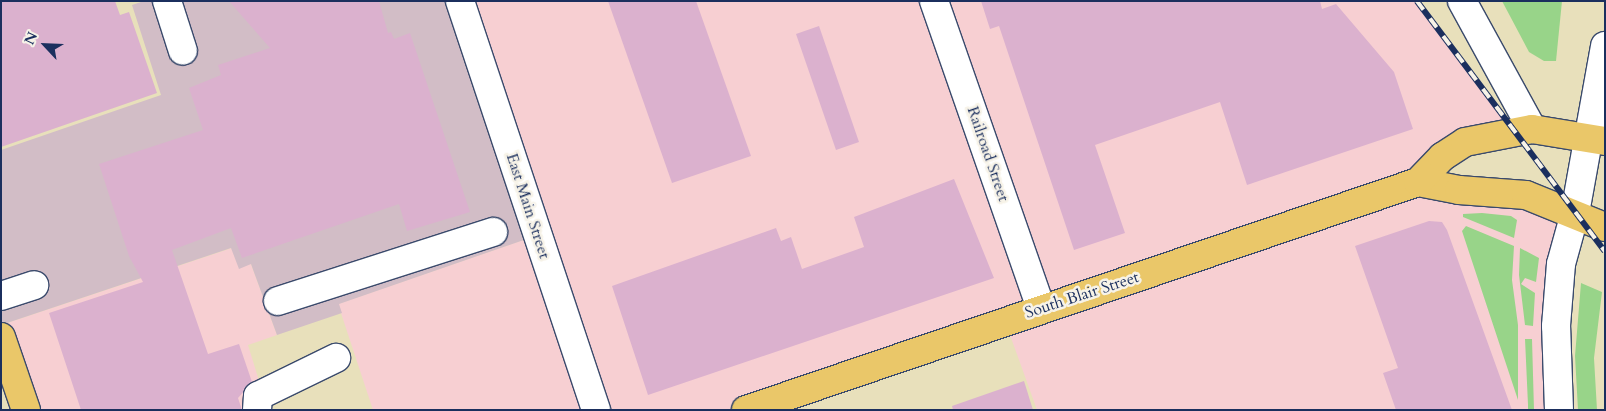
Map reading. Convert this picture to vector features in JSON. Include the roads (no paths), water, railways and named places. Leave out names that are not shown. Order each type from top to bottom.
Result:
[{"type":"main road","name":"South Blair Street","points":[[746,410],[1041,308],[1418,182],[1442,157],[1465,142],[1532,129],[1597,139]]},
{"type":"main road","name":"South Blair Street","points":[[1418,182],[1459,190],[1526,195],[1575,213],[1605,227]]},
{"type":"main road","points":[[1,337],[26,410]]},
{"type":"street","points":[[167,1],[183,51]]},
{"type":"street","name":"East Main Street","points":[[460,1],[596,410]]},
{"type":"street","name":"Railroad Street","points":[[934,1],[1041,308]]},
{"type":"street","points":[[1462,1],[1532,129]]},
{"type":"street","points":[[1559,410],[1556,362],[1561,264],[1597,139],[1605,46]]},
{"type":"street","points":[[278,301],[493,232]]},
{"type":"street","points":[[1,296],[34,285]]},
{"type":"street","points":[[257,410],[258,396],[336,358]]},
{"type":"railway","points":[[1417,1],[1605,251]]}]
